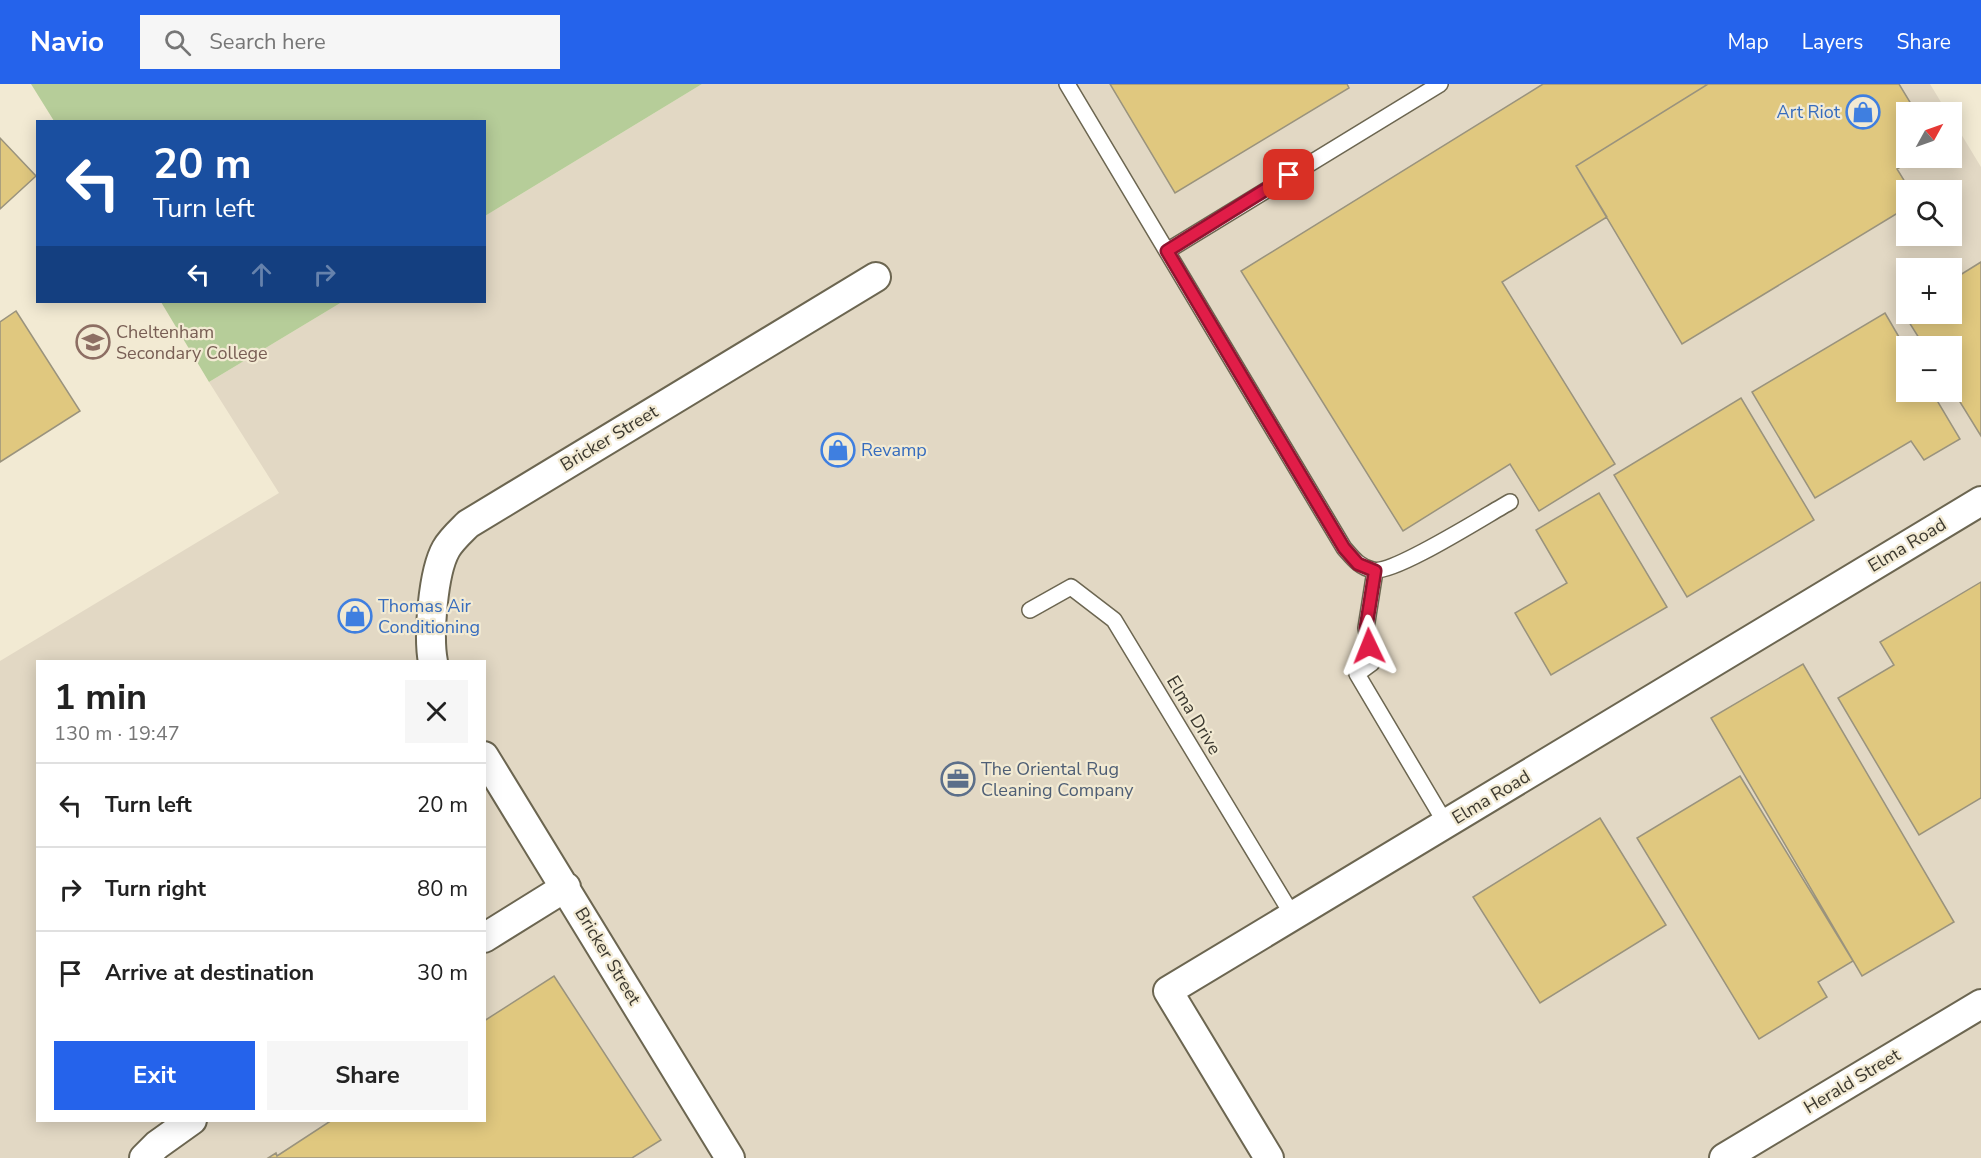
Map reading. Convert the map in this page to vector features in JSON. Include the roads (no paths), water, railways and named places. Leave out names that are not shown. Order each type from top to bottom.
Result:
[{"type":"street","name":"Bricker Street","points":[[433,660],[431,631],[441,562],[446,549],[468,524],[876,277]]},
{"type":"street","name":"Elma Road","points":[[1269,1158],[1168,991],[1981,501]]},
{"type":"street","name":"Bricker Street","points":[[486,759],[730,1158]]},
{"type":"street","points":[[486,937],[566,887]]},
{"type":"street","name":"Herald Street","points":[[1724,1158],[1981,1004]]},
{"type":"street","points":[[144,1158],[157,1145],[189,1122]]},
{"type":"lane","points":[[1066,84],[1344,548],[1358,564],[1375,571],[1401,564],[1510,502]]},
{"type":"lane","points":[[1167,251],[1440,84]]},
{"type":"lane","points":[[1375,571],[1366,628],[1372,663],[1357,674],[1446,824]]},
{"type":"lane","name":"Elma Drive","points":[[1030,610],[1071,587],[1114,620],[1293,916]]},
{"type":"place","name":"Art Riot","points":[[1863,112]]},
{"type":"place","name":"Cheltenham Secondary College","points":[[93,342]]},
{"type":"place","name":"Revamp","points":[[838,450]]},
{"type":"place","name":"Thomas Air Conditioning","points":[[355,616]]},
{"type":"place","name":"The Oriental Rug Cleaning Company","points":[[958,779]]}]
